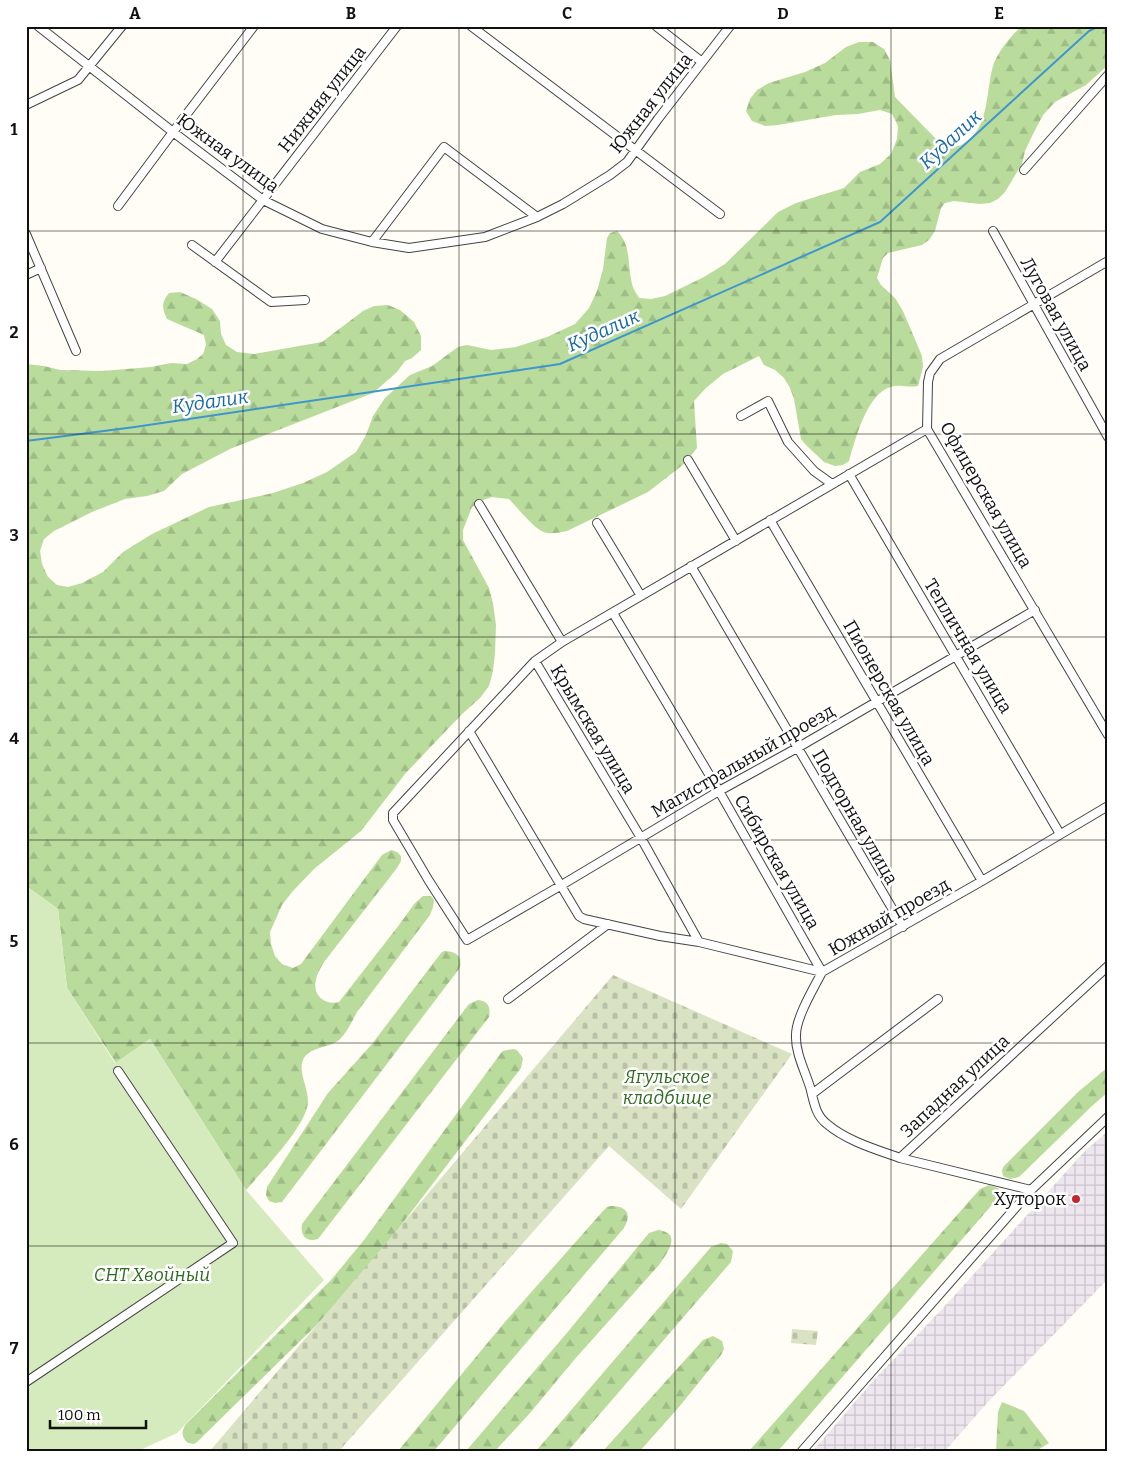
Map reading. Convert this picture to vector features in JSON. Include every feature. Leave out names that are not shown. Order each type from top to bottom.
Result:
[{"type":"street","name":"Южная улица","points":[[38,26],[263,200],[322,229],[372,242],[409,248],[485,237],[537,217],[563,204],[610,174],[626,162],[730,26]]},
{"type":"street","points":[[26,105],[78,80],[90,68],[122,26]]},
{"type":"street","points":[[118,206],[254,26]]},
{"type":"street","name":"Нижняя улица","points":[[215,262],[397,26]]},
{"type":"street","points":[[471,26],[720,214]]},
{"type":"street","points":[[656,26],[702,62]]},
{"type":"street","points":[[1024,170],[1108,75]]},
{"type":"street","points":[[372,242],[444,147],[537,217]]},
{"type":"street","name":"Луговая улица","points":[[993,231],[1108,437]]},
{"type":"street","points":[[26,234],[76,350]]},
{"type":"street","points":[[192,246],[271,302],[305,300]]},
{"type":"street","name":"Офицерская улица","points":[[1108,261],[1033,303],[940,359],[930,373],[928,382],[927,429],[1108,735]]},
{"type":"street","points":[[26,275],[41,268]]},
{"type":"street","points":[[741,416],[768,402],[788,442],[814,471],[832,484]]},
{"type":"street","points":[[560,886],[468,731],[535,661],[562,642],[927,429]]},
{"type":"street","points":[[688,460],[736,540]]},
{"type":"street","name":"Тепличная улица","points":[[848,474],[1060,834]]},
{"type":"street","points":[[479,504],[562,642]]},
{"type":"street","name":"Пионерская улица","points":[[770,520],[982,881]]},
{"type":"street","points":[[597,523],[641,596]]},
{"type":"street","name":"Подгорная улица","points":[[691,566],[903,927]]},
{"type":"street","name":"Магистральный проезд","points":[[468,731],[392,814],[396,826],[428,881],[467,940],[718,790],[797,748],[1035,610]]},
{"type":"street","name":"Сибирская улица","points":[[613,613],[718,790],[822,972]]},
{"type":"street","name":"Крымская улица","points":[[535,661],[699,942]]},
{"type":"street","name":"Южный проезд","points":[[560,886],[579,916],[584,919],[660,936],[699,942],[822,972],[903,927],[1108,806]]},
{"type":"street","points":[[508,999],[608,924]]},
{"type":"street","name":"Западная улица","points":[[900,1158],[1108,966]]},
{"type":"street","points":[[822,972],[798,1022],[796,1036],[798,1049],[818,1115],[840,1133],[860,1143],[900,1158]]},
{"type":"street","points":[[812,1094],[938,999]]},
{"type":"street","points":[[26,1382],[233,1243],[118,1070]]},
{"type":"street","points":[[802,1451],[1030,1190],[1108,1117]]},
{"type":"street","name":"Западная улица","points":[[900,1158],[1030,1190]]},
{"type":"shaded area","points":[[1108,1131],[1108,1279],[988,1402],[945,1451],[925,1451],[918,1447],[910,1451],[813,1451],[872,1382],[945,1306],[1083,1153]]},
{"type":"green space","points":[[1022,26],[1108,26],[1108,65],[1086,85],[1055,102],[1043,115],[1025,151],[1022,164],[1005,192],[998,199],[990,203],[980,204],[954,201],[945,203],[941,208],[935,231],[929,240],[922,245],[888,253],[883,258],[877,278],[881,285],[895,298],[903,311],[922,356],[923,367],[918,386],[891,387],[875,398],[863,418],[849,461],[843,465],[835,466],[824,462],[806,445],[801,439],[794,399],[790,388],[784,378],[775,370],[764,365],[759,356],[723,374],[694,401],[697,448],[684,464],[648,492],[567,531],[555,533],[547,533],[537,528],[509,499],[492,497],[472,507],[463,530],[463,540],[489,588],[496,625],[493,671],[489,686],[480,698],[461,715],[405,774],[361,831],[314,869],[292,892],[282,905],[270,932],[271,944],[275,956],[282,964],[293,968],[301,964],[382,855],[391,850],[397,852],[401,856],[401,861],[397,868],[324,962],[317,975],[315,985],[318,995],[325,1001],[339,1002],[415,903],[423,896],[431,896],[434,900],[433,907],[430,915],[357,1012],[342,1037],[335,1043],[314,1050],[306,1055],[302,1065],[302,1075],[308,1096],[306,1111],[293,1135],[246,1190],[150,1039],[116,1063],[67,988],[58,909],[26,886],[26,364],[60,370],[102,371],[151,367],[171,363],[187,364],[203,354],[206,345],[204,335],[167,319],[163,309],[165,300],[169,293],[180,292],[212,309],[220,321],[221,334],[226,345],[237,352],[254,354],[322,342],[363,311],[374,306],[388,305],[400,310],[414,322],[421,336],[421,350],[405,361],[397,372],[373,393],[230,449],[182,474],[164,491],[125,499],[92,512],[54,531],[44,539],[40,551],[42,564],[48,577],[57,585],[68,587],[82,583],[103,572],[123,552],[152,534],[209,507],[273,493],[303,483],[327,472],[356,452],[366,435],[373,416],[385,398],[410,375],[432,366],[458,347],[467,345],[491,350],[516,347],[547,337],[575,324],[589,308],[597,291],[603,269],[607,238],[610,233],[617,231],[625,243],[632,284],[639,298],[651,299],[665,296],[704,277],[725,264],[778,212],[796,203],[844,188],[860,172],[880,164],[891,154],[897,139],[898,126],[892,114],[880,110],[765,126],[752,121],[746,111],[750,99],[757,90],[769,83],[805,72],[825,63],[846,47],[859,42],[873,42],[884,49],[890,60],[895,97],[938,141],[954,147],[963,144],[972,137],[978,128],[986,107],[994,63],[1006,43]]},
{"type":"green space","name":"СНТ Хвойный","points":[[26,886],[58,909],[67,988],[115,1063],[150,1039],[246,1190],[324,1280],[177,1433],[138,1451],[26,1451]]},
{"type":"green space","points":[[444,951],[452,952],[460,958],[459,969],[282,1202],[275,1203],[269,1201],[266,1195],[267,1187],[328,1093],[372,1044]]},
{"type":"green space","name":"Ягульское кладбище","points":[[613,975],[792,1054],[681,1209],[609,1146],[339,1451],[210,1451]]},
{"type":"green space","points":[[478,1000],[488,1005],[490,1010],[489,1017],[318,1239],[307,1239],[302,1232],[302,1224],[469,1004]]},
{"type":"green space","points":[[513,1049],[517,1050],[523,1058],[521,1068],[386,1245],[335,1307],[197,1442],[194,1444],[188,1443],[182,1434],[186,1424],[331,1280],[364,1240],[501,1053]]},
{"type":"green space","points":[[1108,1067],[1108,1092],[1019,1177],[1010,1179],[1003,1176],[1002,1170],[1004,1166],[1078,1092]]},
{"type":"green space","points":[[989,1185],[998,1188],[1000,1191],[998,1198],[778,1451],[749,1451],[980,1189]]},
{"type":"green space","points":[[611,1206],[621,1207],[628,1215],[624,1228],[434,1451],[398,1451],[504,1323],[603,1211]]},
{"type":"green space","points":[[658,1230],[666,1232],[670,1235],[671,1239],[669,1249],[659,1265],[495,1451],[466,1451],[649,1233]]},
{"type":"green space","points":[[721,1243],[727,1244],[733,1251],[731,1262],[568,1451],[536,1451],[711,1247]]},
{"type":"green space","points":[[792,1329],[818,1331],[816,1345],[791,1343]]},
{"type":"green space","points":[[713,1336],[722,1341],[724,1349],[721,1355],[640,1451],[603,1451],[703,1340]]},
{"type":"green space","points":[[1002,1402],[1024,1411],[1049,1443],[1036,1451],[996,1451],[998,1412]]},
{"type":"waterway","name":"Кудалик","points":[[26,441],[135,427],[560,364],[880,222],[1089,31],[1099,26]]},
{"type":"place","name":"Хуторок","points":[[1076,1199]]}]
